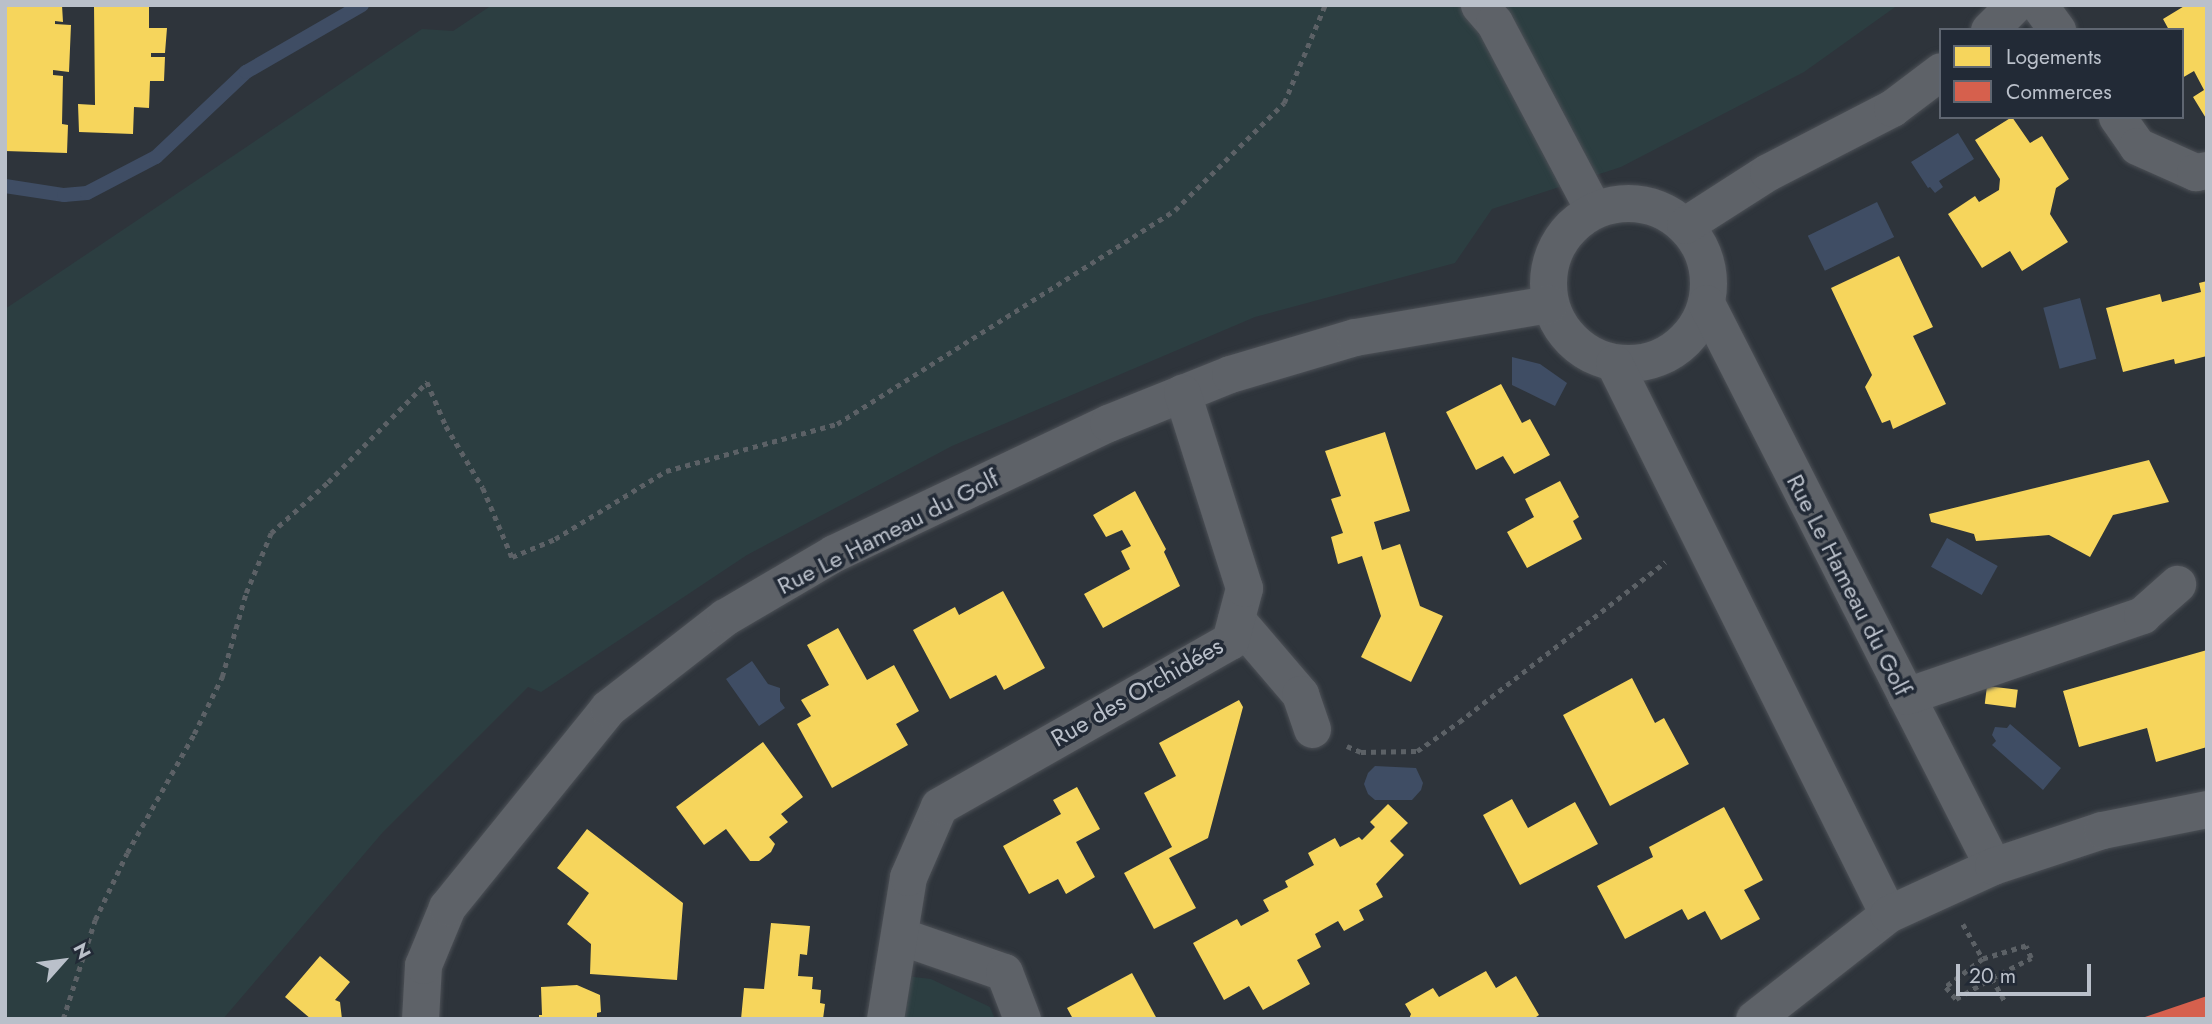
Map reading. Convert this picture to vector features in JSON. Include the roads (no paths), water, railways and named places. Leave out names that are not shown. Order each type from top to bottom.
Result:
[{"type":"street","points":[[1479,5],[1494,22],[1593,209]]},
{"type":"street","points":[[1991,28],[2014,5]]},
{"type":"street","points":[[2039,5],[2056,28]]},
{"type":"street","points":[[1685,225],[1768,172],[1892,108],[1939,73]]},
{"type":"street","points":[[2118,119],[2137,146],[2195,172],[2207,170]]},
{"type":"street","points":[[1625,202],[1658,207],[1685,225],[1706,261],[1706,303],[1687,338],[1654,360],[1614,363],[1573,343],[1549,304],[1548,266],[1564,233],[1593,209],[1625,202]]},
{"type":"street","name":"Rue Le Hameau du Golf","points":[[1706,303],[1993,866]]},
{"type":"street","name":"Rue Le Hameau du Golf","points":[[420,1019],[423,965],[447,907],[608,708],[725,617],[834,553],[1108,423],[1230,374],[1355,337],[1549,304]]},
{"type":"street","points":[[1614,363],[1888,914]]},
{"type":"street","name":"Rue des Orchidées","points":[[886,1019],[908,877],[939,806],[1230,641],[1244,588],[1182,393]]},
{"type":"street","points":[[1906,696],[2142,615],[2177,584]]},
{"type":"street","points":[[1236,619],[1300,694],[1312,729]]},
{"type":"street","points":[[1754,1019],[1888,914],[1993,866],[2102,830],[2207,809]]},
{"type":"street","points":[[900,936],[1004,972],[1022,1019]]},
{"type":"water","points":[[1958,133],[1974,159],[1939,181],[1943,187],[1935,193],[1928,188],[1911,162]]},
{"type":"water","points":[[1877,202],[1894,237],[1825,271],[1808,236]]},
{"type":"water","points":[[2080,298],[2096,359],[2060,369],[2043,308]]},
{"type":"water","points":[[1512,357],[1540,364],[1567,383],[1555,406],[1512,385]]},
{"type":"water","points":[[1947,538],[1998,566],[1982,595],[1931,567]]},
{"type":"water","points":[[752,661],[768,684],[780,688],[780,701],[785,708],[759,726],[726,679]]},
{"type":"water","points":[[2010,724],[2061,768],[2043,790],[1992,745],[1996,741],[1992,735],[1995,727],[2007,728]]},
{"type":"water","points":[[1375,766],[1416,768],[1423,783],[1421,790],[1412,800],[1375,800],[1368,794],[1364,784],[1368,773]]},
{"type":"waterway","points":[[5,186],[64,195],[87,193],[156,157],[246,72],[362,5]]}]
